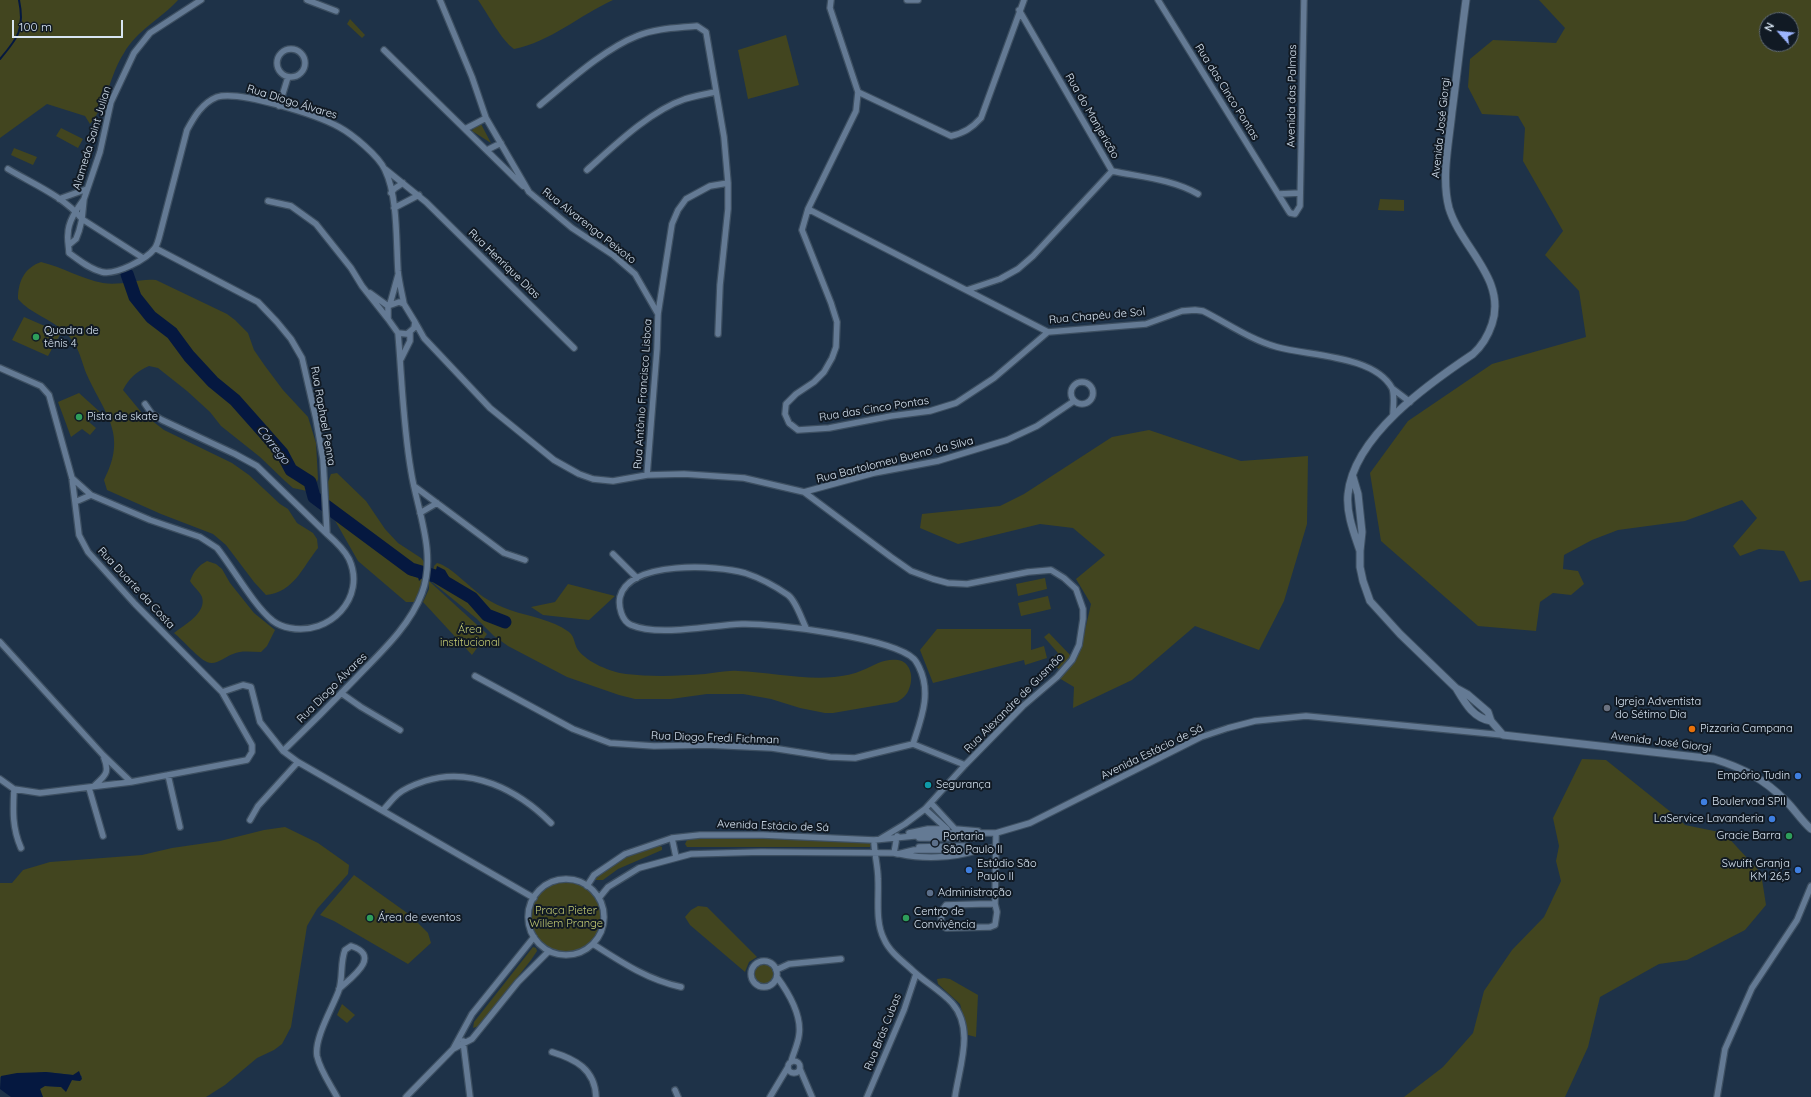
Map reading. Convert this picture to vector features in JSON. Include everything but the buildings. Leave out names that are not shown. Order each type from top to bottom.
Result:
[{"type":"street","name":"Alameda Saint Julian","points":[[70,244],[76,239],[82,219],[84,199],[100,152],[111,102],[134,53],[150,33],[201,0]]},
{"type":"street","points":[[310,0],[336,11]]},
{"type":"street","name":"Rua Alvarenga Peixoto","points":[[440,0],[472,77],[486,118],[529,192],[561,220],[612,255],[635,274],[658,314]]},
{"type":"street","name":"Rua das Cinco Pontas","points":[[831,0],[830,8],[858,92],[856,110],[808,209],[802,230],[837,322],[836,347],[824,372],[814,382],[796,394],[786,404],[785,414],[789,423],[798,430],[829,428],[891,416],[930,411],[956,403],[994,378],[1048,332]]},
{"type":"street","points":[[907,0],[918,0]]},
{"type":"street","points":[[858,92],[951,136],[962,133],[973,127],[981,118],[1019,10],[1024,0]]},
{"type":"street","name":"Rua das Cinco Pontas","points":[[1158,0],[1279,194]]},
{"type":"street","name":"Avenida das Palmas","points":[[1279,194],[1290,213],[1296,214],[1300,206],[1304,0]]},
{"type":"street","name":"Avenida José Giorgi","points":[[1466,0],[1447,153],[1446,190],[1449,208],[1456,227],[1492,286],[1496,304],[1494,318],[1489,334],[1478,349],[1393,415],[1364,452],[1352,475],[1358,494],[1362,532],[1360,551],[1363,581],[1373,605],[1400,634],[1456,688],[1468,708],[1483,720],[1491,722],[1503,735],[1720,761],[1737,766],[1764,781],[1811,829]]},
{"type":"street","name":"Rua do Manjericão","points":[[967,290],[1000,279],[1018,269],[1038,250],[1112,171],[1019,10]]},
{"type":"street","points":[[540,105],[601,57],[637,36],[657,30],[698,26],[706,32],[715,92],[724,137],[728,182],[728,209],[720,285],[718,334]]},
{"type":"street","points":[[295,49],[302,53],[306,65],[300,75],[288,77],[278,70],[277,62],[283,52],[295,49]]},
{"type":"street","points":[[384,50],[529,192]]},
{"type":"street","points":[[279,106],[288,77]]},
{"type":"street","points":[[587,170],[630,132],[659,113],[684,99],[715,92]]},
{"type":"street","name":"Rua Diogo Álvares","points":[[155,248],[187,130],[195,115],[205,104],[217,97],[242,96],[324,120],[339,127],[364,144],[385,169],[394,208],[398,273],[404,304]]},
{"type":"street","points":[[465,129],[486,118]]},
{"type":"street","points":[[487,150],[501,143]]},
{"type":"street","points":[[8,169],[59,198],[76,211],[82,219],[143,258],[155,248]]},
{"type":"street","name":"Rua Henrique Dias","points":[[385,169],[419,195],[574,348]]},
{"type":"street","points":[[1112,171],[1171,182],[1198,194]]},
{"type":"street","name":"Rua Antônio Francisco Lisboa","points":[[647,475],[657,349],[658,314],[672,224],[678,210],[686,199],[710,186],[728,182]]},
{"type":"street","points":[[391,193],[403,183]]},
{"type":"street","points":[[59,198],[87,189]]},
{"type":"street","points":[[1279,194],[1300,193]]},
{"type":"street","points":[[394,208],[419,195]]},
{"type":"street","name":"Alameda Saint Julian","points":[[84,199],[76,211],[68,232],[70,244],[69,253],[88,266],[101,272],[112,272],[127,267],[143,258]]},
{"type":"street","points":[[268,201],[291,206],[316,224],[351,268],[362,286],[398,332],[410,333]]},
{"type":"street","name":"Rua Chapéu de Sol","points":[[808,209],[1048,332],[1146,324],[1182,311],[1203,310],[1256,339],[1276,347],[1354,362],[1379,375],[1393,389],[1410,402]]},
{"type":"street","name":"Rua Raphael Penna","points":[[155,248],[258,302],[291,338],[302,358],[316,419],[323,459],[327,534]]},
{"type":"street","name":"Rua Diogo Álvares","points":[[389,305],[398,273]]},
{"type":"street","points":[[362,286],[389,305]]},
{"type":"street","points":[[389,305],[399,302],[404,304],[415,322],[410,333],[410,342],[400,359]]},
{"type":"street","points":[[388,319],[389,305]]},
{"type":"street","name":"Rua Alexandre de Gusmão","points":[[415,322],[424,338],[490,408],[554,460],[579,474],[593,479],[613,481],[647,475],[684,474],[744,478],[804,492],[911,571],[933,579],[948,583],[966,584],[985,582],[1028,572],[1051,570],[1064,578],[1076,589],[1083,609],[1083,619],[1079,645],[1072,660],[1057,677],[1023,706],[965,765],[925,809],[905,824],[877,839]]},
{"type":"street","name":"Rua Diogo Álvares","points":[[283,751],[376,658],[407,621],[422,593],[426,582],[426,541],[414,486],[406,427],[398,332]]},
{"type":"street","name":"Rua Alexandre de Gusmão","points":[[410,333],[424,338]]},
{"type":"street","name":"Rua Duarte da Costa","points":[[0,368],[46,390],[72,478],[79,535],[88,552],[135,604],[222,692],[252,745],[252,752],[250,756],[247,760],[241,762],[131,782],[91,787],[40,793],[14,789]]},
{"type":"street","points":[[1393,389],[1393,415]]},
{"type":"street","name":"Rua Bartolomeu Bueno da Silva","points":[[804,492],[874,473],[938,461],[1007,440],[1038,426],[1074,401]]},
{"type":"street","points":[[72,478],[91,494],[150,520],[185,531],[208,541],[217,548],[263,610],[274,622],[296,629],[309,629],[324,625],[335,618],[345,606],[351,595],[354,584],[349,558],[340,546],[257,466],[235,454],[162,420],[152,414],[145,404]]},
{"type":"street","points":[[414,486],[504,552],[525,560]]},
{"type":"street","points":[[75,502],[91,494]]},
{"type":"street","points":[[420,513],[437,504]]},
{"type":"street","points":[[613,554],[637,578]]},
{"type":"street","points":[[806,628],[790,596],[772,585],[745,573],[719,568],[672,568],[637,578],[625,587],[620,596],[622,615],[629,624],[642,628],[681,629],[743,624],[806,628],[894,648],[905,653],[915,660],[921,672],[925,686],[924,710],[913,744],[965,765]]},
{"type":"street","points":[[0,642],[103,755],[131,782]]},
{"type":"street","name":"Rua Diogo Fredi Fichman","points":[[475,676],[573,728],[610,743],[654,746],[707,745],[772,748],[830,757],[855,758],[913,744]]},
{"type":"street","points":[[222,692],[243,685],[251,687],[260,722],[283,751],[298,762],[534,898]]},
{"type":"street","points":[[341,693],[361,707],[400,730]]},
{"type":"street","name":"Avenida Estácio de Sá","points":[[899,836],[914,838],[971,838],[1030,823],[1201,737],[1255,721],[1306,716],[1503,735]]},
{"type":"street","points":[[103,755],[107,771],[104,776],[91,787],[103,836]]},
{"type":"street","points":[[250,820],[258,806],[298,762]]},
{"type":"street","points":[[168,775],[180,827]]},
{"type":"street","points":[[383,810],[398,794],[418,783],[436,777],[462,775],[504,788],[536,808],[551,823]]},
{"type":"street","points":[[0,779],[14,789],[13,825],[15,835],[21,848]]},
{"type":"street","points":[[931,803],[956,828]]},
{"type":"street","points":[[925,809],[946,829]]},
{"type":"street","name":"Avenida Estácio de Sá","points":[[587,886],[594,875],[625,854],[672,838],[700,835],[755,835],[877,839],[899,836],[916,831],[956,828],[976,830],[991,834]]},
{"type":"street","points":[[991,834],[997,847],[995,904],[998,912],[995,925],[990,927],[946,928],[943,926],[940,915],[942,909],[946,905],[995,904]]},
{"type":"street","points":[[896,853],[899,836]]},
{"type":"street","points":[[672,838],[676,857]]},
{"type":"street","points":[[877,839],[874,853],[878,877],[880,922],[883,938],[888,947],[916,974],[951,1002],[960,1013],[965,1044],[955,1097]]},
{"type":"street","points":[[896,853],[918,847],[957,846],[982,850]]},
{"type":"street","points":[[599,898],[608,887],[639,868],[691,854],[746,852],[896,853],[913,857],[964,855],[997,847]]},
{"type":"street","points":[[574,880],[587,886],[599,898],[604,913],[600,934],[593,944],[579,953],[571,955],[562,955],[544,948],[534,937],[528,920],[529,909],[534,898],[543,888],[558,881],[574,880]]},
{"type":"street","points":[[1717,1097],[1725,1049],[1752,988],[1797,920],[1811,886]]},
{"type":"street","points":[[406,1097],[453,1049],[472,1014],[534,937]]},
{"type":"street","points":[[593,944],[635,970],[662,983],[681,987]]},
{"type":"street","points":[[337,1097],[317,1058],[316,1050],[330,1008],[339,989],[345,950],[351,946],[358,948],[364,952],[366,956],[364,963],[339,989]]},
{"type":"street","points":[[453,1049],[472,1039],[518,982],[549,951]]},
{"type":"street","points":[[770,1097],[789,1064],[800,1035],[793,1004],[787,991],[777,973],[770,962],[763,961],[754,964],[751,970],[751,978],[754,984],[761,987],[768,987],[774,982],[777,973],[789,964],[840,959]]},
{"type":"street","name":"Rua Brás Cubas","points":[[867,1097],[904,1010],[916,974]]},
{"type":"street","points":[[461,1035],[464,1044],[470,1097]]},
{"type":"street","points":[[552,1052],[574,1059],[581,1064],[590,1075],[596,1097]]},
{"type":"street","points":[[789,1064],[797,1062],[800,1065],[800,1069],[812,1097]]},
{"type":"street","points":[[789,1064],[789,1072],[792,1074],[798,1072],[800,1069]]},
{"type":"street","points":[[675,1090],[678,1097]]},
{"type":"green space","points":[[0,0],[178,0],[142,31],[129,45],[119,62],[101,107],[90,124],[85,116],[47,104],[0,138]]},
{"type":"green space","points":[[478,0],[613,0],[540,40],[527,46],[514,49],[504,40]]},
{"type":"green space","points":[[1539,0],[1811,0],[1811,580],[1800,582],[1784,551],[1759,549],[1740,556],[1733,546],[1757,518],[1742,500],[1685,521],[1618,530],[1592,540],[1564,555],[1563,569],[1578,571],[1584,584],[1571,595],[1553,593],[1540,602],[1536,631],[1478,626],[1381,541],[1370,473],[1408,421],[1492,364],[1586,337],[1579,291],[1545,255],[1563,231],[1523,161],[1525,128],[1518,116],[1482,114],[1468,87],[1470,59],[1493,40],[1556,43],[1565,28]]},
{"type":"green space","points":[[350,19],[365,35],[362,38],[347,24]]},
{"type":"green space","points":[[786,35],[799,85],[748,99],[738,50]]},
{"type":"green space","points":[[479,123],[481,124],[491,143],[472,131],[474,126]]},
{"type":"green space","points":[[61,128],[83,139],[78,148],[56,136]]},
{"type":"green space","points":[[14,148],[37,157],[33,165],[11,155]]},
{"type":"green space","points":[[1380,199],[1404,200],[1404,211],[1378,210]]},
{"type":"green space","points":[[41,262],[87,279],[103,283],[117,284],[143,280],[156,280],[227,314],[248,333],[254,350],[265,366],[283,390],[308,417],[316,443],[318,479],[315,487],[307,491],[293,488],[260,457],[221,426],[210,412],[187,391],[158,368],[149,366],[141,370],[131,378],[123,390],[142,413],[164,430],[232,463],[249,475],[280,504],[288,509],[297,523],[313,533],[317,539],[318,548],[291,584],[276,593],[266,595],[254,582],[226,545],[213,534],[161,514],[107,490],[104,480],[111,464],[114,450],[114,437],[107,414],[87,375],[77,348],[70,337],[59,327],[29,309],[18,299],[19,287],[23,276],[30,268]]},
{"type":"green space","name":"Quadra de tênis 4","points":[[24,317],[61,333],[48,356],[12,340]]},
{"type":"green space","name":"Pista de skate","points":[[79,393],[100,412],[89,422],[96,428],[90,435],[82,429],[71,437],[58,402]]},
{"type":"green space","points":[[1149,430],[1241,461],[1308,456],[1307,524],[1284,601],[1259,650],[1195,626],[1132,680],[1073,708],[1074,687],[1059,678],[1081,648],[1091,604],[1076,579],[1105,555],[1073,528],[1040,524],[958,544],[920,528],[922,514],[1000,506],[1024,494],[1112,437]]},
{"type":"green space","points":[[337,473],[366,501],[385,529],[398,543],[421,558],[425,563],[422,586],[415,602],[406,602],[358,561],[329,510],[328,482],[331,474]],"holes":[[[406,564],[411,567],[420,566],[422,570],[421,579],[410,575],[403,567]]]},
{"type":"green space","points":[[207,561],[216,564],[222,569],[230,583],[254,613],[275,630],[267,646],[261,652],[240,652],[230,655],[217,662],[210,663],[199,657],[174,633],[194,618],[201,608],[203,603],[202,597],[190,581],[197,569]]},
{"type":"green space","points":[[437,563],[455,573],[485,598],[503,608],[548,621],[569,632],[582,655],[600,666],[620,673],[666,676],[734,671],[822,678],[853,674],[880,662],[898,660],[902,661],[909,667],[911,676],[910,685],[906,695],[897,702],[833,713],[800,708],[771,699],[743,694],[707,694],[671,699],[635,699],[619,695],[567,677],[508,646],[494,636],[477,619],[432,582],[434,566]]},
{"type":"green space","points":[[1045,578],[1047,589],[1018,596],[1016,584]]},
{"type":"green space","name":"Área institucional","points":[[429,581],[487,634],[472,655],[423,602],[429,589]]},
{"type":"green space","points":[[568,584],[615,596],[589,620],[543,615],[531,607],[555,602]]},
{"type":"green space","points":[[1048,596],[1051,609],[1021,616],[1018,603]]},
{"type":"green space","points":[[937,629],[1031,629],[1031,650],[1044,646],[1047,658],[1025,665],[1024,660],[933,683],[920,650]]},
{"type":"green space","points":[[1049,633],[1072,657],[1060,670],[1049,661],[1058,653],[1044,637]]},
{"type":"green space","points":[[1582,759],[1606,760],[1685,825],[1724,833],[1761,873],[1766,905],[1745,930],[1687,960],[1659,964],[1600,997],[1588,1047],[1565,1097],[1404,1097],[1443,1067],[1473,1033],[1484,991],[1512,950],[1544,917],[1561,881],[1556,861],[1559,846],[1553,818]]},
{"type":"green space","points":[[285,827],[318,843],[349,865],[348,874],[317,909],[307,926],[291,1027],[282,1044],[274,1050],[257,1058],[225,1085],[206,1097],[43,1097],[40,1089],[44,1086],[61,1087],[72,1080],[80,1081],[82,1076],[46,1072],[0,1077],[0,883],[12,883],[23,870],[50,862],[142,855],[172,848],[220,841],[264,830]]},
{"type":"green space","points":[[688,838],[866,839],[872,843],[870,847],[687,847],[685,844]]},
{"type":"green space","points":[[658,845],[662,847],[662,850],[618,869],[603,880],[594,880],[596,876],[620,860]]},
{"type":"green space","name":"Área de eventos","points":[[354,875],[410,915],[428,933],[431,943],[408,964],[334,921],[320,915]]},
{"type":"green space","name":"Praça Pieter Willem Prange","points":[[566,880],[574,880],[587,886],[588,884],[600,901],[604,919],[600,933],[592,944],[581,951],[568,955],[555,954],[543,947],[533,935],[529,920],[531,905],[540,890],[549,884]]},
{"type":"green space","points":[[698,906],[707,907],[757,957],[749,962],[745,972],[690,925],[685,917],[691,910]]},
{"type":"green space","points":[[533,947],[536,948],[537,951],[531,960],[479,1026],[473,1028],[474,1022]]},
{"type":"green space","points":[[760,964],[768,964],[774,970],[774,978],[768,984],[760,984],[754,978],[754,970]]},
{"type":"green space","points":[[937,979],[950,979],[978,995],[976,1037],[968,1035],[960,1004],[938,984]]},
{"type":"green space","points":[[342,1004],[355,1015],[347,1023],[337,1015]]},
{"type":"water","points":[[406,564],[411,567],[420,566],[420,568],[423,568],[421,579],[419,581],[418,577],[410,575],[403,567]]},
{"type":"water","points":[[437,566],[445,570],[449,577],[440,585],[433,581]]},
{"type":"water","points":[[79,1071],[82,1079],[80,1081],[72,1080],[66,1092],[61,1087],[45,1086],[40,1089],[43,1097],[11,1097],[0,1089],[1,1076],[17,1073],[46,1072],[73,1075]]},
{"type":"waterway","points":[[0,59],[16,39],[21,18],[19,0]]},
{"type":"waterway","name":"Córrego","points":[[127,274],[135,297],[151,317],[172,333],[189,356],[213,382],[235,400],[282,453],[291,470],[310,482],[314,497],[411,569],[435,576],[472,598],[487,615],[505,622]]},
{"type":"place","name":"Quadra de tênis 4","points":[[36,337]]},
{"type":"place","name":"Pista de skate","points":[[79,417]]},
{"type":"place","name":"Igreja Adventista do Sétimo Dia","points":[[1607,708]]},
{"type":"place","name":"Pizzaria Campana","points":[[1692,729]]},
{"type":"place","name":"Empório Tudin","points":[[1798,776]]},
{"type":"place","name":"Segurança","points":[[928,785]]},
{"type":"place","name":"Boulervad SPII","points":[[1704,802]]},
{"type":"place","name":"LaService Lavanderia","points":[[1772,819]]},
{"type":"place","name":"Gracie Barra","points":[[1789,836]]},
{"type":"place","name":"Portaria São Paulo II","points":[[935,843]]},
{"type":"place","name":"Estúdio São Paulo II","points":[[969,870]]},
{"type":"place","name":"Swuift Granja KM 26,5","points":[[1798,870]]},
{"type":"place","name":"Administração","points":[[930,893]]},
{"type":"place","name":"Área de eventos","points":[[370,918]]},
{"type":"place","name":"Centro de Convivência","points":[[906,918]]}]
